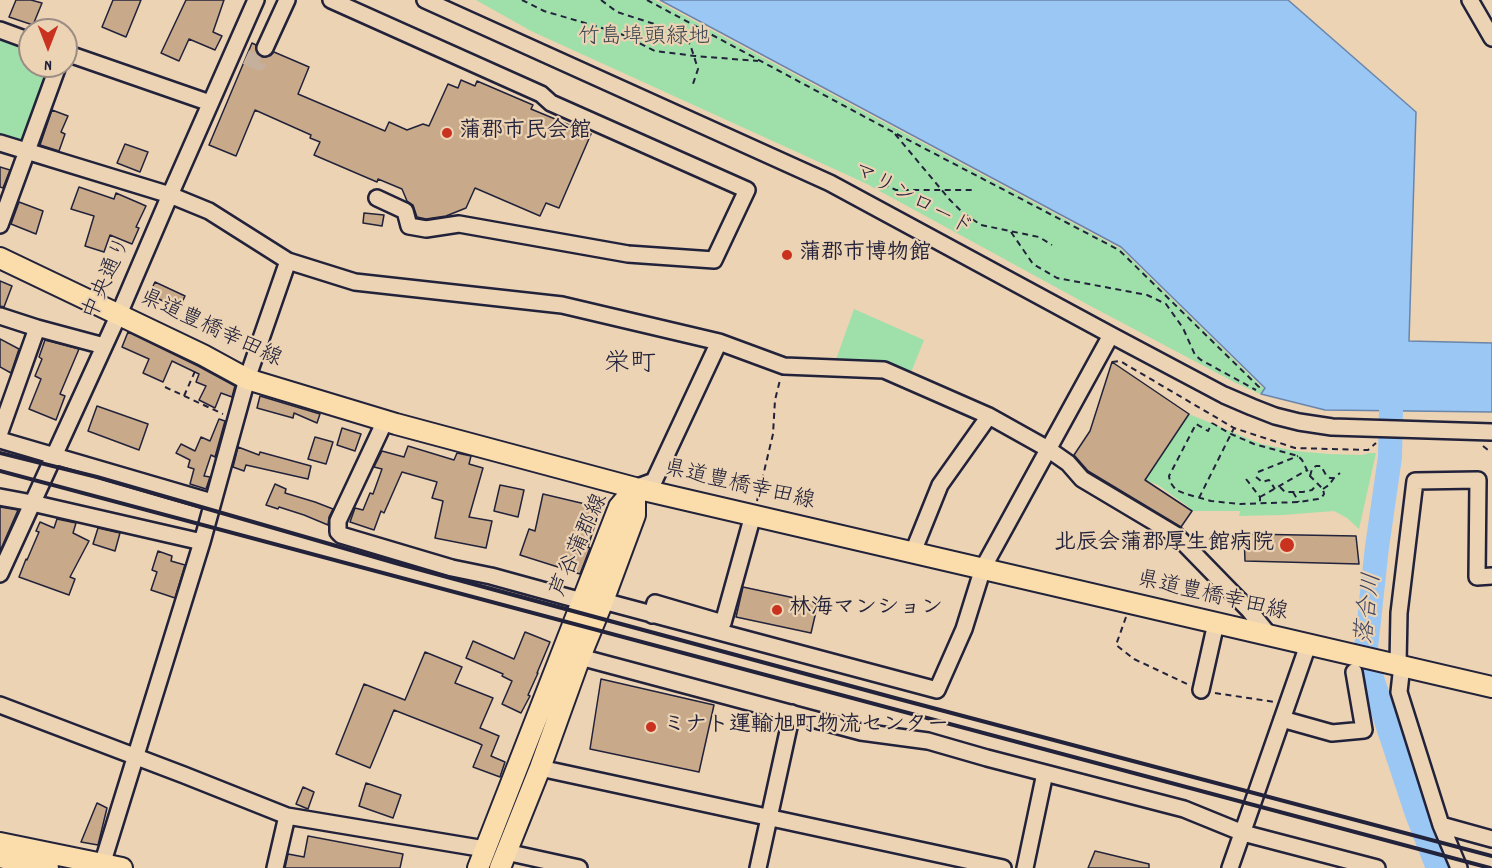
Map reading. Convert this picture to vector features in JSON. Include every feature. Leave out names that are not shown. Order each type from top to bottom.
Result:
[{"type":"main road","name":"県道豊橋幸田線","points":[[0,258],[203,355],[247,379],[385,422],[635,488],[1308,645],[1352,663],[1397,664],[1492,687]]},
{"type":"main road","name":"芦谷蒲郡線","points":[[478,868],[619,507],[635,488]]},
{"type":"main road","name":"芦谷蒲郡線","points":[[503,860],[635,515],[635,488]]},
{"type":"main road","points":[[0,843],[109,867]]},
{"type":"main road","points":[[0,857],[48,868]]},
{"type":"street","name":"中央通り","points":[[0,574],[119,314],[210,103],[240,54],[256,0]]},
{"type":"street","points":[[265,48],[287,0]]},
{"type":"street","points":[[331,0],[541,94],[551,103],[747,190],[714,260],[628,254],[459,224],[426,229],[410,226],[405,211],[377,198]]},
{"type":"street","name":"マリンロード","points":[[425,0],[830,183],[1111,335],[1224,394],[1275,416],[1332,427],[1492,432]]},
{"type":"street","points":[[1470,0],[1492,38]]},
{"type":"street","points":[[0,30],[18,36]]},
{"type":"street","points":[[78,57],[210,103]]},
{"type":"street","points":[[0,225],[54,78]]},
{"type":"street","points":[[0,143],[170,195],[209,212],[288,261],[355,282],[562,306],[719,342],[784,366],[884,370],[989,416],[1048,449],[1068,463],[1082,479],[1176,535],[1249,610],[1270,636]]},
{"type":"street","points":[[109,867],[135,757],[202,542],[247,379],[288,261]]},
{"type":"street","points":[[0,316],[104,346]]},
{"type":"street","points":[[0,432],[37,328]]},
{"type":"street","points":[[603,601],[937,690],[964,629],[983,568],[1111,335]]},
{"type":"street","points":[[635,488],[654,481],[719,342]]},
{"type":"street","points":[[913,552],[940,484],[989,416]]},
{"type":"street","points":[[385,422],[338,521],[338,532],[341,535],[452,568],[491,576],[582,601]]},
{"type":"street","points":[[0,440],[212,502]]},
{"type":"street","points":[[1459,868],[1441,825],[1399,692],[1397,664],[1399,614],[1415,481],[1479,480],[1477,577],[1492,576]]},
{"type":"street","points":[[0,497],[202,542]]},
{"type":"street","points":[[652,615],[655,603],[723,623],[753,515]]},
{"type":"street","points":[[1201,690],[1216,623]]},
{"type":"street","points":[[1230,868],[1308,645]]},
{"type":"street","points":[[580,657],[861,732],[928,741],[1184,809],[1243,833],[1377,868]]},
{"type":"street","points":[[1282,719],[1332,733],[1364,730],[1352,663]]},
{"type":"street","points":[[0,705],[287,816],[485,849]]},
{"type":"street","points":[[758,868],[792,713]]},
{"type":"street","points":[[540,768],[1003,868]]},
{"type":"street","points":[[1026,868],[1045,773]]},
{"type":"street","points":[[275,868],[287,816]]},
{"type":"street","points":[[1441,825],[1492,839]]},
{"type":"street","points":[[503,860],[579,868]]},
{"type":"path","points":[[522,0],[544,11],[619,33],[655,51],[761,61]]},
{"type":"path","points":[[601,0],[617,12],[670,29],[690,44],[699,69],[693,84]]},
{"type":"path","points":[[647,0],[1119,250],[1259,387],[1256,390],[1195,355],[1183,328],[1166,304],[1148,295],[1057,278],[1034,264],[1011,232]]},
{"type":"path","points":[[893,132],[963,213],[981,225],[1039,237],[1052,245]]},
{"type":"path","points":[[883,184],[896,190],[972,190]]},
{"type":"path","points":[[184,396],[203,355]]},
{"type":"path","points":[[753,515],[773,434],[775,400],[784,366]]},
{"type":"path","points":[[165,387],[237,420]]},
{"type":"path","points":[[1323,489],[1310,476],[1298,456],[1254,444],[1212,423],[1208,431],[1196,424],[1169,476],[1176,490],[1199,499],[1260,504],[1318,499],[1323,494],[1323,489],[1340,473]]},
{"type":"path","points":[[1199,499],[1234,428]]},
{"type":"path","points":[[1258,472],[1298,456]]},
{"type":"path","points":[[1310,476],[1312,469],[1321,466],[1326,475],[1334,478]]},
{"type":"path","points":[[1260,497],[1307,470]]},
{"type":"path","points":[[1256,477],[1262,482],[1269,480],[1275,489]]},
{"type":"path","points":[[1246,479],[1260,497],[1260,504]]},
{"type":"path","points":[[1279,486],[1285,492],[1293,492],[1312,490],[1317,484]]},
{"type":"path","points":[[1293,492],[1299,502]]},
{"type":"path","points":[[1131,603],[1116,645],[1134,659],[1201,690],[1288,704]]},
{"type":"green space","name":"竹島埠頭緑地","points":[[476,0],[655,0],[1121,249],[1264,389],[1260,394],[1234,382],[865,183],[531,31]]},
{"type":"green space","points":[[0,38],[18,44],[18,78],[47,78],[23,143],[0,136]]},
{"type":"green space","points":[[854,309],[924,340],[908,380],[833,368]]},
{"type":"green space","points":[[1189,414],[1261,444],[1295,451],[1329,454],[1376,453],[1359,529],[1347,518],[1334,511],[1239,516],[1240,511],[1192,511],[1158,485],[1145,480]]},
{"type":"water","points":[[660,0],[1288,0],[1416,112],[1409,341],[1492,343],[1492,412],[1325,410],[1261,394],[1265,388],[1121,247]]},
{"type":"building","points":[[16,0],[42,3],[36,18],[18,18],[18,20],[9,17]]},
{"type":"building","points":[[113,0],[141,0],[126,37],[102,27]]},
{"type":"building","points":[[186,0],[224,0],[213,32],[222,36],[215,50],[189,39],[179,61],[161,53]]},
{"type":"building","name":"蒲郡市民会館","points":[[252,43],[256,45],[257,53],[261,57],[270,56],[274,52],[309,67],[298,94],[385,131],[389,122],[407,130],[423,124],[429,126],[448,84],[458,88],[461,80],[475,86],[477,81],[533,105],[531,109],[591,134],[559,208],[546,203],[540,216],[475,188],[466,208],[446,216],[426,219],[417,217],[413,205],[407,201],[402,189],[378,179],[377,182],[314,155],[320,142],[310,138],[311,135],[255,110],[236,156],[209,145]]},
{"type":"building","points":[[52,110],[68,116],[61,132],[65,134],[59,151],[40,145]]},
{"type":"building","points":[[125,144],[148,152],[140,172],[117,163]]},
{"type":"building","points":[[0,167],[10,170],[3,188],[0,187]]},
{"type":"building","points":[[79,187],[114,199],[116,193],[146,206],[136,227],[139,228],[132,244],[110,235],[104,252],[85,246],[94,216],[71,209]]},
{"type":"building","points":[[19,202],[43,211],[36,234],[11,224]]},
{"type":"building","points":[[364,213],[384,215],[382,226],[363,223]]},
{"type":"building","points":[[0,281],[12,286],[4,307],[0,306]]},
{"type":"building","points":[[155,282],[185,296],[179,309],[149,294]]},
{"type":"building","points":[[128,332],[235,386],[232,397],[221,393],[215,408],[199,400],[206,386],[196,382],[199,374],[172,361],[163,382],[143,373],[149,359],[122,347]]},
{"type":"building","points":[[0,339],[19,349],[11,373],[0,367]]},
{"type":"building","points":[[45,340],[79,349],[60,394],[65,396],[56,420],[29,409],[41,379],[35,376],[42,359],[39,357]]},
{"type":"building","points":[[1112,362],[1189,414],[1145,480],[1192,511],[1181,527],[1088,471],[1074,455],[1090,431]]},
{"type":"building","points":[[260,396],[320,414],[317,423],[294,413],[293,418],[257,408]]},
{"type":"building","points":[[97,406],[148,424],[139,450],[88,431]]},
{"type":"building","points":[[219,419],[225,421],[215,457],[211,455],[204,476],[210,477],[206,489],[190,484],[194,469],[188,467],[190,460],[176,453],[181,444],[195,451],[201,437],[210,441]]},
{"type":"building","points":[[342,428],[361,434],[355,451],[337,445]]},
{"type":"building","points":[[315,437],[333,442],[326,464],[308,459]]},
{"type":"building","points":[[408,446],[454,460],[457,453],[471,456],[469,464],[483,468],[469,517],[492,521],[486,548],[435,538],[443,501],[432,498],[437,482],[402,472],[384,513],[381,511],[374,530],[350,522],[355,508],[363,510],[370,493],[373,494],[382,469],[374,467],[382,451],[404,457]]},
{"type":"building","points":[[238,447],[259,455],[260,452],[311,466],[308,479],[246,465],[244,471],[233,467]]},
{"type":"building","points":[[275,484],[286,489],[285,493],[333,509],[328,525],[304,515],[266,505]]},
{"type":"building","points":[[500,485],[524,490],[518,517],[494,511]]},
{"type":"building","points":[[543,494],[600,508],[588,547],[590,548],[580,574],[520,555],[529,529],[535,531]]},
{"type":"building","points":[[0,507],[18,510],[0,551]]},
{"type":"building","points":[[57,519],[76,523],[73,533],[89,541],[70,577],[75,579],[69,595],[19,577],[39,532],[36,531],[40,522],[54,528]]},
{"type":"building","points":[[98,528],[120,533],[115,551],[93,544]]},
{"type":"building","points":[[1244,534],[1356,536],[1359,564],[1245,561]]},
{"type":"building","points":[[158,551],[172,556],[171,561],[185,565],[175,598],[151,590],[157,572],[152,570]]},
{"type":"building","name":"林海マンション","points":[[743,587],[818,603],[811,633],[736,617]]},
{"type":"building","points":[[525,632],[550,642],[528,695],[530,696],[521,713],[502,704],[512,681],[502,676],[503,674],[466,658],[473,641],[514,659]]},
{"type":"building","points":[[425,652],[462,667],[455,683],[493,698],[480,728],[499,736],[491,756],[505,762],[500,777],[473,767],[482,745],[394,710],[370,768],[336,754],[364,684],[405,700]]},
{"type":"building","name":"ミナト運輸旭町物流センター","points":[[601,679],[714,705],[699,772],[590,749]]},
{"type":"building","points":[[366,783],[401,795],[393,818],[359,806]]},
{"type":"building","points":[[303,787],[314,792],[308,809],[296,804]]},
{"type":"building","points":[[97,803],[107,808],[98,845],[81,842]]},
{"type":"building","points":[[308,836],[403,854],[400,868],[285,868],[288,854],[304,857]]},
{"type":"building","points":[[1095,851],[1149,864],[1149,868],[1088,868]]},
{"type":"waterway","name":"落合川","points":[[1391,411],[1390,457],[1365,657],[1417,814],[1438,868]]},
{"type":"tunnel","points":[[246,57],[259,63],[265,48]]},
{"type":"railway","points":[[0,453],[97,477],[399,564],[895,698],[1492,856]]},
{"type":"railway","points":[[0,471],[1490,868]]},
{"type":"place","name":"蒲郡市民会館","points":[[447,133]]},
{"type":"place","name":"蒲郡市博物館","points":[[787,255]]},
{"type":"place","name":"北辰会蒲郡厚生館病院","points":[[1287,545]]},
{"type":"place","name":"林海マンション","points":[[777,610]]},
{"type":"place","name":"ミナト運輸旭町物流センター","points":[[651,727]]},
{"type":"district","name":"栄町","points":[[630,366]]}]
